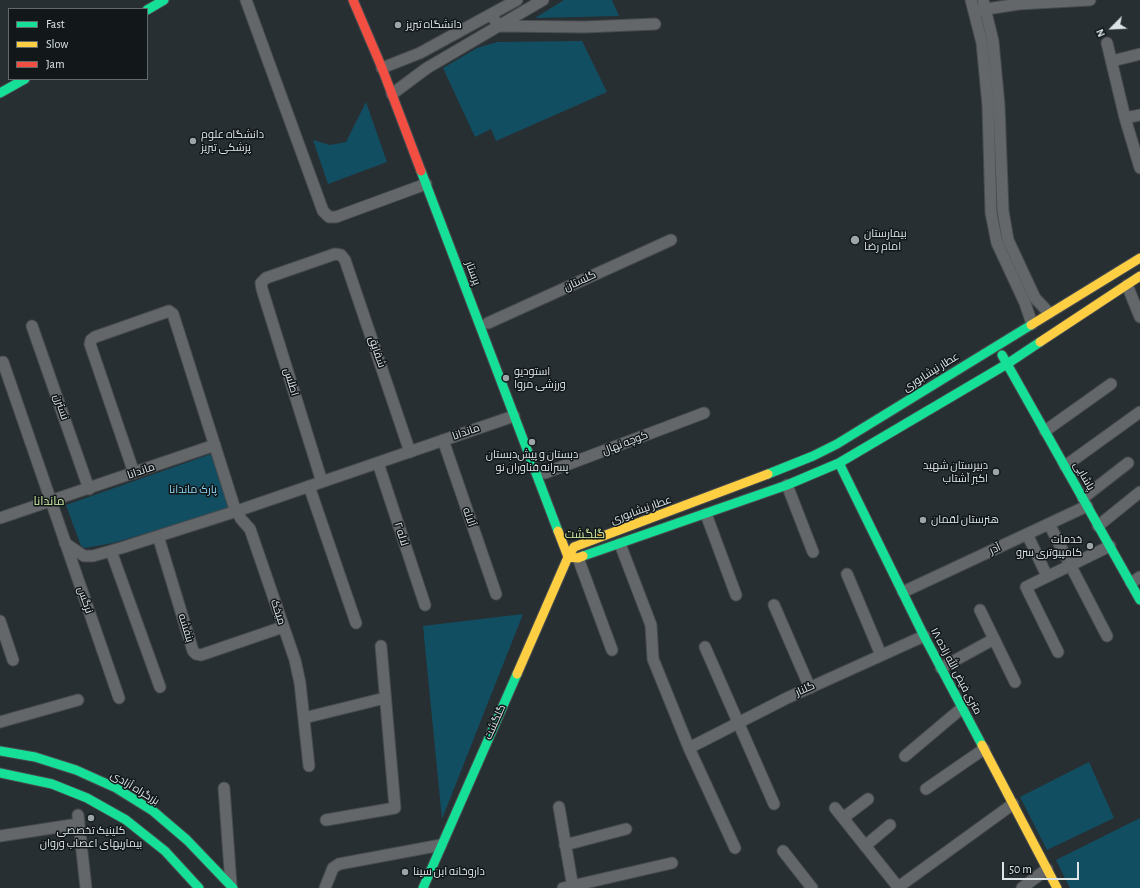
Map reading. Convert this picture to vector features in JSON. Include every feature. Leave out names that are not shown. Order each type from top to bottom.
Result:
[{"type":"main road","points":[[148,9],[164,0]]},
{"type":"main road","name":"پرستار","points":[[353,0],[385,67]]},
{"type":"main road","name":"پرستار","points":[[360,0],[385,67],[488,323],[574,547]]},
{"type":"main road","points":[[0,93],[23,80]]},
{"type":"main road","name":"پرستار","points":[[395,92],[426,184],[514,416],[573,557]]},
{"type":"main road","name":"عطار نیشابوری","points":[[574,547],[701,500],[813,456],[837,444],[1140,258]]},
{"type":"main road","points":[[574,547],[573,557],[620,544],[787,485],[838,463],[1007,364],[1140,276]]},
{"type":"main road","name":"پاشایی","points":[[997,345],[1098,526],[1110,546],[1135,580],[1140,600]]},
{"type":"main road","name":"۱۸ متری فیض الله زاده","points":[[838,463],[924,636],[1057,888]]},
{"type":"main road","name":"گلگشت","points":[[423,888],[441,845],[573,557]]},
{"type":"main road","name":"بزرگراه آزادی","points":[[0,751],[34,757],[76,770],[116,788],[153,811],[187,840],[232,886]]},
{"type":"main road","points":[[0,773],[52,784],[87,798],[126,820],[165,851],[199,888]]},
{"type":"street","points":[[246,0],[323,211],[329,217],[336,216],[426,184]]},
{"type":"street","points":[[385,67],[420,53],[517,0]]},
{"type":"street","points":[[395,92],[427,68],[543,0]]},
{"type":"street","points":[[971,0],[982,43],[997,212],[1008,240],[1035,298],[1049,313]]},
{"type":"street","points":[[975,12],[985,4],[1090,0]]},
{"type":"street","points":[[985,4],[993,42],[999,105],[997,243],[1025,303],[1032,324]]},
{"type":"street","points":[[492,15],[498,26]]},
{"type":"street","points":[[498,26],[585,27],[655,24]]},
{"type":"street","points":[[1107,43],[1125,118],[1140,168]]},
{"type":"street","points":[[1112,61],[1140,54]]},
{"type":"street","points":[[1125,118],[1140,115]]},
{"type":"street","name":"گلستان","points":[[488,323],[671,240]]},
{"type":"street","name":"اطلس","points":[[322,482],[261,283],[266,278],[335,254],[341,255]]},
{"type":"street","name":"شقایق","points":[[341,255],[345,260],[410,452]]},
{"type":"street","points":[[1127,285],[1140,317]]},
{"type":"street","points":[[134,473],[90,344],[91,340],[169,311],[173,314],[214,445],[237,511]]},
{"type":"street","name":"نسترن","points":[[32,326],[89,488]]},
{"type":"street","name":"نرگس","points":[[2,362],[119,698]]},
{"type":"street","points":[[1045,431],[1111,384]]},
{"type":"street","points":[[1065,466],[1140,412]]},
{"type":"street","name":"کوچه نهال","points":[[545,473],[704,413]]},
{"type":"street","name":"ماندانا","points":[[65,542],[84,556],[93,556],[111,551],[237,511],[514,416]]},
{"type":"street","name":"آلاله","points":[[443,440],[496,594]]},
{"type":"street","name":"ماندانا","points":[[0,518],[51,502],[214,445]]},
{"type":"street","name":"لاله ۲","points":[[378,463],[425,606]]},
{"type":"street","name":"آدر","points":[[903,592],[1049,524],[1085,502],[1128,463]]},
{"type":"street","points":[[787,485],[813,552]]},
{"type":"street","points":[[309,486],[356,623]]},
{"type":"street","points":[[1098,526],[1140,492]]},
{"type":"street","name":"میخک","points":[[237,511],[250,529],[295,660],[310,766]]},
{"type":"street","points":[[706,514],[736,595]]},
{"type":"street","points":[[1049,524],[1107,636]]},
{"type":"street","points":[[1027,534],[1048,576]]},
{"type":"street","name":"بنفشه","points":[[158,536],[193,651],[196,654],[201,655],[283,628]]},
{"type":"street","points":[[620,544],[651,625],[654,659],[689,748],[735,848]]},
{"type":"street","points":[[1058,652],[1026,586],[1110,546]]},
{"type":"street","points":[[111,551],[160,686]]},
{"type":"street","points":[[573,557],[612,650]]},
{"type":"street","points":[[847,574],[881,656]]},
{"type":"street","points":[[774,605],[810,688]]},
{"type":"street","points":[[980,610],[1015,682]]},
{"type":"street","points":[[0,621],[13,660]]},
{"type":"street","name":"گلنار","points":[[689,748],[738,722],[924,636]]},
{"type":"street","points":[[941,668],[994,639]]},
{"type":"street","points":[[326,820],[395,808],[380,646]]},
{"type":"street","points":[[705,647],[774,804]]},
{"type":"street","points":[[304,718],[385,698]]},
{"type":"street","points":[[0,722],[78,700]]},
{"type":"street","points":[[905,756],[962,708]]},
{"type":"street","points":[[926,789],[984,749]]},
{"type":"street","points":[[224,788],[232,886]]},
{"type":"street","points":[[843,818],[868,799]]},
{"type":"street","points":[[835,808],[897,888],[1013,804]]},
{"type":"street","points":[[559,807],[565,845],[569,887],[672,863]]},
{"type":"street","points":[[0,836],[78,820],[86,888]]},
{"type":"street","points":[[865,846],[890,825]]},
{"type":"street","points":[[565,845],[626,829]]},
{"type":"street","points":[[325,888],[333,868],[339,864],[441,845]]},
{"type":"street","points":[[783,851],[812,888]]},
{"type":"street","points":[[1022,888],[1047,869]]},
{"type":"green space","points":[[564,0],[612,0],[619,16],[535,18]]},
{"type":"green space","points":[[582,41],[607,92],[496,141],[491,129],[475,137],[443,68],[477,48],[497,42]]},
{"type":"green space","points":[[366,102],[387,162],[328,184],[313,140],[330,145],[346,142]]},
{"type":"green space","name":"پارک ماندانا","points":[[211,454],[230,509],[113,543],[85,548],[81,546],[66,505]]},
{"type":"green space","points":[[523,614],[442,819],[423,626]]},
{"type":"green space","points":[[1089,762],[1114,818],[1047,850],[1020,797]]},
{"type":"green space","points":[[1140,818],[1140,888],[1070,888],[1056,860]]},
{"type":"traffic: fast","points":[[148,9],[164,0]]},
{"type":"traffic: fast","points":[[0,93],[23,80]]},
{"type":"traffic: fast","points":[[421,171],[558,531]]},
{"type":"traffic: fast","points":[[768,474],[813,456],[837,444],[1031,325]]},
{"type":"traffic: fast","points":[[583,556],[787,485],[839,463],[1007,364],[1040,342]]},
{"type":"traffic: fast","points":[[1002,355],[1140,600]]},
{"type":"traffic: fast","points":[[839,463],[924,636],[982,745]]},
{"type":"traffic: fast","points":[[423,888],[517,674]]},
{"type":"traffic: fast","points":[[0,751],[35,757],[76,770],[116,788],[153,811],[187,840],[233,888]]},
{"type":"traffic: fast","points":[[0,773],[52,784],[87,798],[126,820],[165,851],[199,888]]},
{"type":"traffic: slow","points":[[1031,325],[1140,258]]},
{"type":"traffic: slow","points":[[1040,342],[1140,276]]},
{"type":"traffic: slow","points":[[583,556],[578,558],[568,557],[574,547],[768,474]]},
{"type":"traffic: slow","points":[[517,674],[568,557],[558,531]]},
{"type":"traffic: slow","points":[[982,745],[1057,888]]},
{"type":"traffic: jam","points":[[353,0],[382,68],[421,171]]},
{"type":"place","name":"دانشگاه تبریز","points":[[398,25]]},
{"type":"place","name":"دانشگاه علوم پزشکی تبریز","points":[[193,141]]},
{"type":"place","name":"بیمارستان امام رضا","points":[[855,240]]},
{"type":"place","name":"استودیو ورزشی مروا","points":[[506,378]]},
{"type":"place","name":"دبستان و پیش‌دبستان پسرانه فناوران نو","points":[[532,442]]},
{"type":"place","name":"دبیرستان شهید اکبر آشتاب","points":[[996,472]]},
{"type":"place","name":"هنرستان لقمان","points":[[923,520]]},
{"type":"place","name":"خدمات کامپیوتری سرو","points":[[1090,546]]},
{"type":"place","name":"کلینیک تخصصی بیماریهای اعصاب وروان","points":[[91,818]]},
{"type":"place","name":"داروخانه ابن سینا","points":[[405,872]]},
{"type":"district","name":"ماندانا","points":[[49,501]]},
{"type":"district","name":"گلگشت","points":[[585,534]]}]
